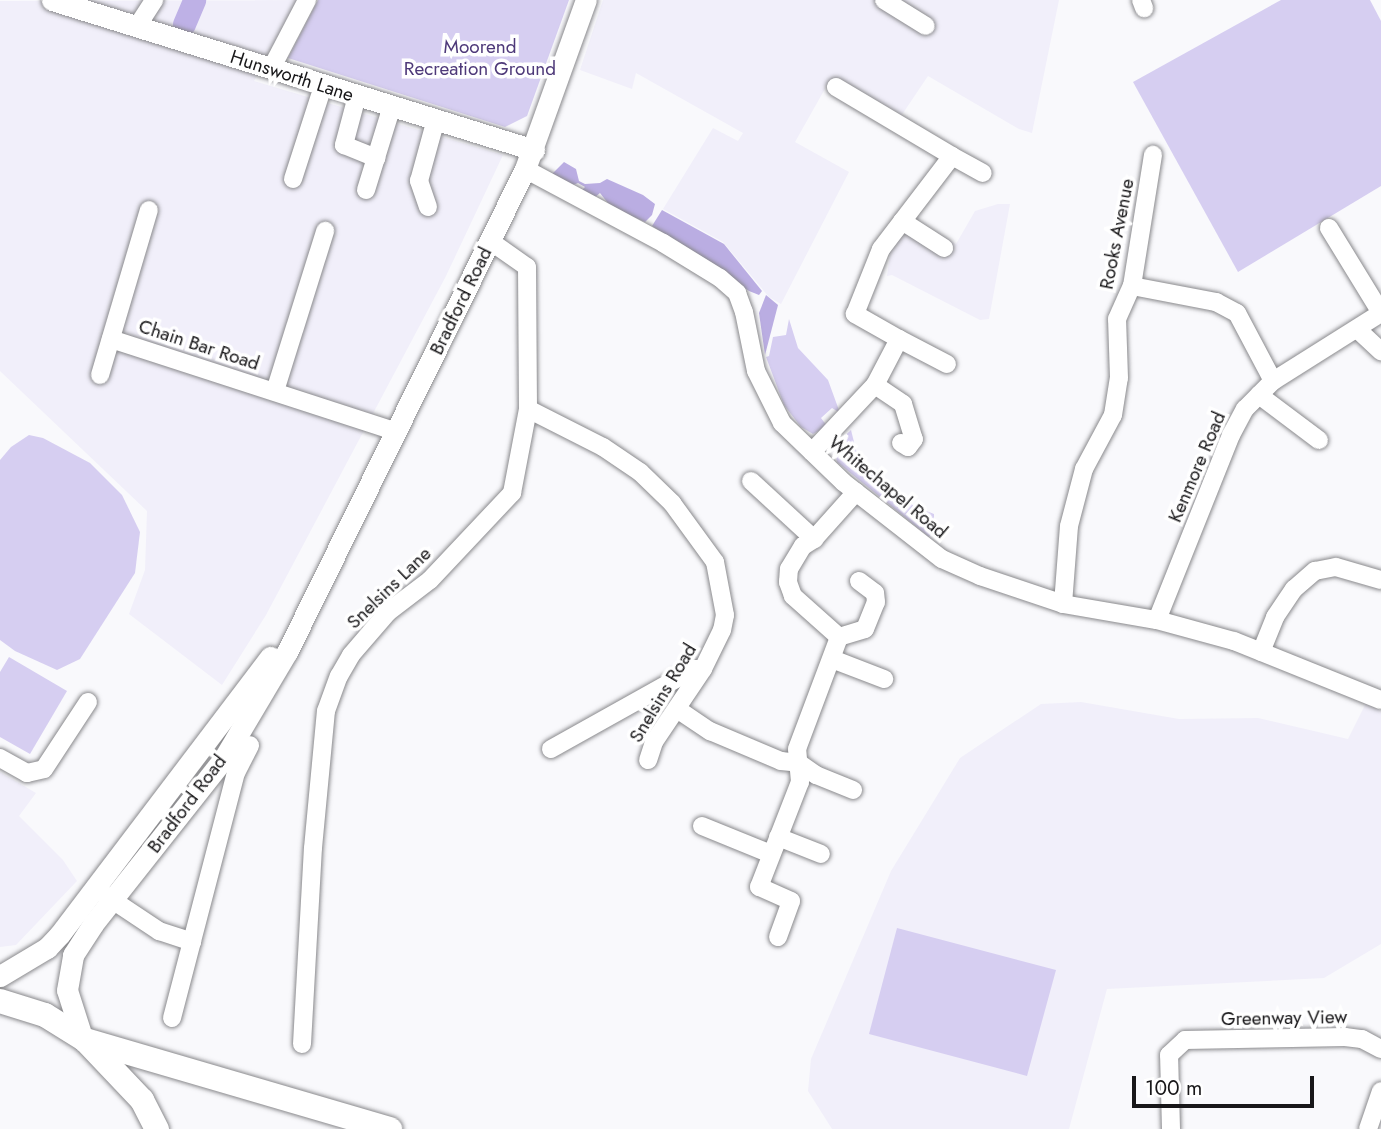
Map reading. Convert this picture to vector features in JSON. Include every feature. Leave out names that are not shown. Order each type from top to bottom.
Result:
[{"type":"highway","points":[[0,1001],[46,1015],[84,1039],[142,1100],[157,1129]]},
{"type":"highway","points":[[84,1039],[390,1129]]},
{"type":"main road","name":"Hunsworth Lane","points":[[52,0],[436,119],[529,159]]},
{"type":"main road","name":"Bradford Road","points":[[0,976],[47,948],[104,894],[224,758],[281,664],[529,159],[586,0]]},
{"type":"main road","name":"Bradford Road","points":[[84,1039],[69,999],[69,966],[104,894]]},
{"type":"street","points":[[138,25],[154,0]]},
{"type":"street","points":[[271,69],[307,0]]},
{"type":"street","points":[[884,0],[926,26]]},
{"type":"street","points":[[293,180],[323,86]]},
{"type":"street","points":[[836,87],[983,173]]},
{"type":"street","points":[[357,96],[344,145],[345,148],[376,158]]},
{"type":"street","points":[[366,190],[392,106]]},
{"type":"street","points":[[428,207],[419,181],[436,119]]},
{"type":"street","name":"Rooks Avenue","points":[[1063,604],[1069,526],[1084,469],[1113,415],[1119,378],[1117,319],[1132,286],[1153,155]]},
{"type":"street","points":[[947,364],[855,314],[881,249],[952,156]]},
{"type":"street","name":"Whitechapel Road","points":[[529,159],[720,278],[737,293],[755,371],[782,424],[856,492],[942,559],[979,576],[1063,604],[1157,620],[1262,652],[1381,700]]},
{"type":"street","name":"Chain Bar Road","points":[[100,375],[149,210]]},
{"type":"street","points":[[902,221],[944,248]]},
{"type":"street","points":[[1329,228],[1381,313]]},
{"type":"street","name":"Chain Bar Road","points":[[275,391],[325,231]]},
{"type":"street","name":"Snelsins Lane","points":[[302,1044],[313,848],[326,711],[339,676],[365,638],[388,612],[430,580],[512,493],[528,409],[527,267],[490,241]]},
{"type":"street","points":[[1132,286],[1216,302],[1237,313],[1273,382]]},
{"type":"street","name":"Kenmore Road","points":[[1157,620],[1231,435],[1245,409],[1273,382],[1381,313]]},
{"type":"street","points":[[1357,330],[1381,351]]},
{"type":"street","name":"Chain Bar Road","points":[[111,339],[397,432]]},
{"type":"street","points":[[812,452],[875,385],[899,339]]},
{"type":"street","points":[[875,385],[903,404],[914,439],[908,447],[901,443]]},
{"type":"street","points":[[1259,395],[1319,440]]},
{"type":"street","name":"Snelsins Road","points":[[528,409],[603,447],[640,472],[672,503],[715,562],[725,615],[717,646],[654,742],[648,760]]},
{"type":"street","points":[[751,481],[814,539]]},
{"type":"street","points":[[839,637],[793,596],[788,582],[789,569],[796,555],[856,492]]},
{"type":"street","points":[[1262,652],[1275,617],[1287,598],[1315,571],[1336,567],[1381,580]]},
{"type":"street","points":[[839,637],[865,629],[876,602],[875,593],[859,581]]},
{"type":"street","points":[[778,937],[791,901],[759,887],[800,782],[797,749],[839,637]]},
{"type":"street","points":[[832,659],[884,679]]},
{"type":"street","points":[[551,749],[694,669],[703,669]]},
{"type":"street","points":[[0,758],[27,773],[44,769],[88,702]]},
{"type":"street","points":[[677,709],[710,731],[781,761],[799,763],[816,775],[853,790]]},
{"type":"street","name":"Bradford Road","points":[[172,1018],[236,773],[250,745]]},
{"type":"street","points":[[702,826],[771,854]]},
{"type":"street","points":[[778,837],[821,854]]},
{"type":"street","points":[[104,894],[159,931],[192,942]]},
{"type":"street","name":"Greenway View","points":[[1171,1129],[1169,1055],[1185,1040],[1345,1037],[1362,1039],[1381,1049]]},
{"type":"street","points":[[1368,1129],[1381,1091]]},
{"type":"shaded area","points":[[300,0],[254,81],[503,155],[446,276],[266,615],[222,685],[129,614],[145,570],[147,511],[0,371],[0,1]]},
{"type":"shaded area","points":[[603,0],[1059,0],[1032,133],[1019,129],[928,76],[893,128],[826,87],[795,142],[849,172],[781,304],[769,297],[723,242],[663,209],[713,128],[738,141],[743,133],[636,73],[632,89],[580,70]]},
{"type":"shaded area","points":[[564,162],[576,169],[579,181],[585,184],[600,183],[607,179],[643,195],[655,204],[652,215],[645,222],[611,207],[600,193],[594,198],[582,190],[585,187],[578,183],[568,187],[552,174]]},
{"type":"shaded area","points":[[998,204],[1010,204],[989,319],[980,320],[892,275],[887,276],[891,248],[914,218],[956,244],[975,211]]},
{"type":"shaded area","points":[[662,210],[724,244],[762,291],[759,295],[652,226]]},
{"type":"shaded area","points":[[766,295],[778,305],[765,355],[759,313]]},
{"type":"shaded area","points":[[1081,702],[1179,719],[1258,718],[1348,739],[1366,703],[1381,711],[1381,944],[1324,978],[1107,989],[1069,1129],[832,1129],[808,1091],[811,1059],[891,871],[960,758],[1041,704]]},
{"type":"shaded area","points":[[0,772],[36,793],[19,816],[63,860],[77,881],[16,945],[0,947]]},
{"type":"green space","name":"Moorend Recreation Ground","points":[[318,0],[569,0],[527,116],[505,127],[288,58]]},
{"type":"green space","points":[[1281,0],[1370,0],[1381,21],[1381,186],[1238,272],[1133,82]]},
{"type":"green space","points":[[789,319],[798,348],[828,380],[840,413],[832,408],[821,418],[827,426],[813,434],[801,427],[784,405],[766,357],[769,356],[773,337],[786,335]]},
{"type":"green space","points":[[851,430],[860,466],[914,506],[934,514],[934,530],[929,537],[837,462],[834,446]]},
{"type":"green space","points":[[29,435],[43,438],[90,463],[122,495],[140,532],[135,573],[80,659],[57,670],[15,651],[0,640],[0,460],[11,447]]},
{"type":"green space","points":[[9,657],[67,691],[30,754],[0,737],[0,672]]},
{"type":"green space","points":[[897,928],[1056,970],[1027,1076],[869,1034]]},
{"type":"waterway","points":[[184,24],[194,0]]}]
